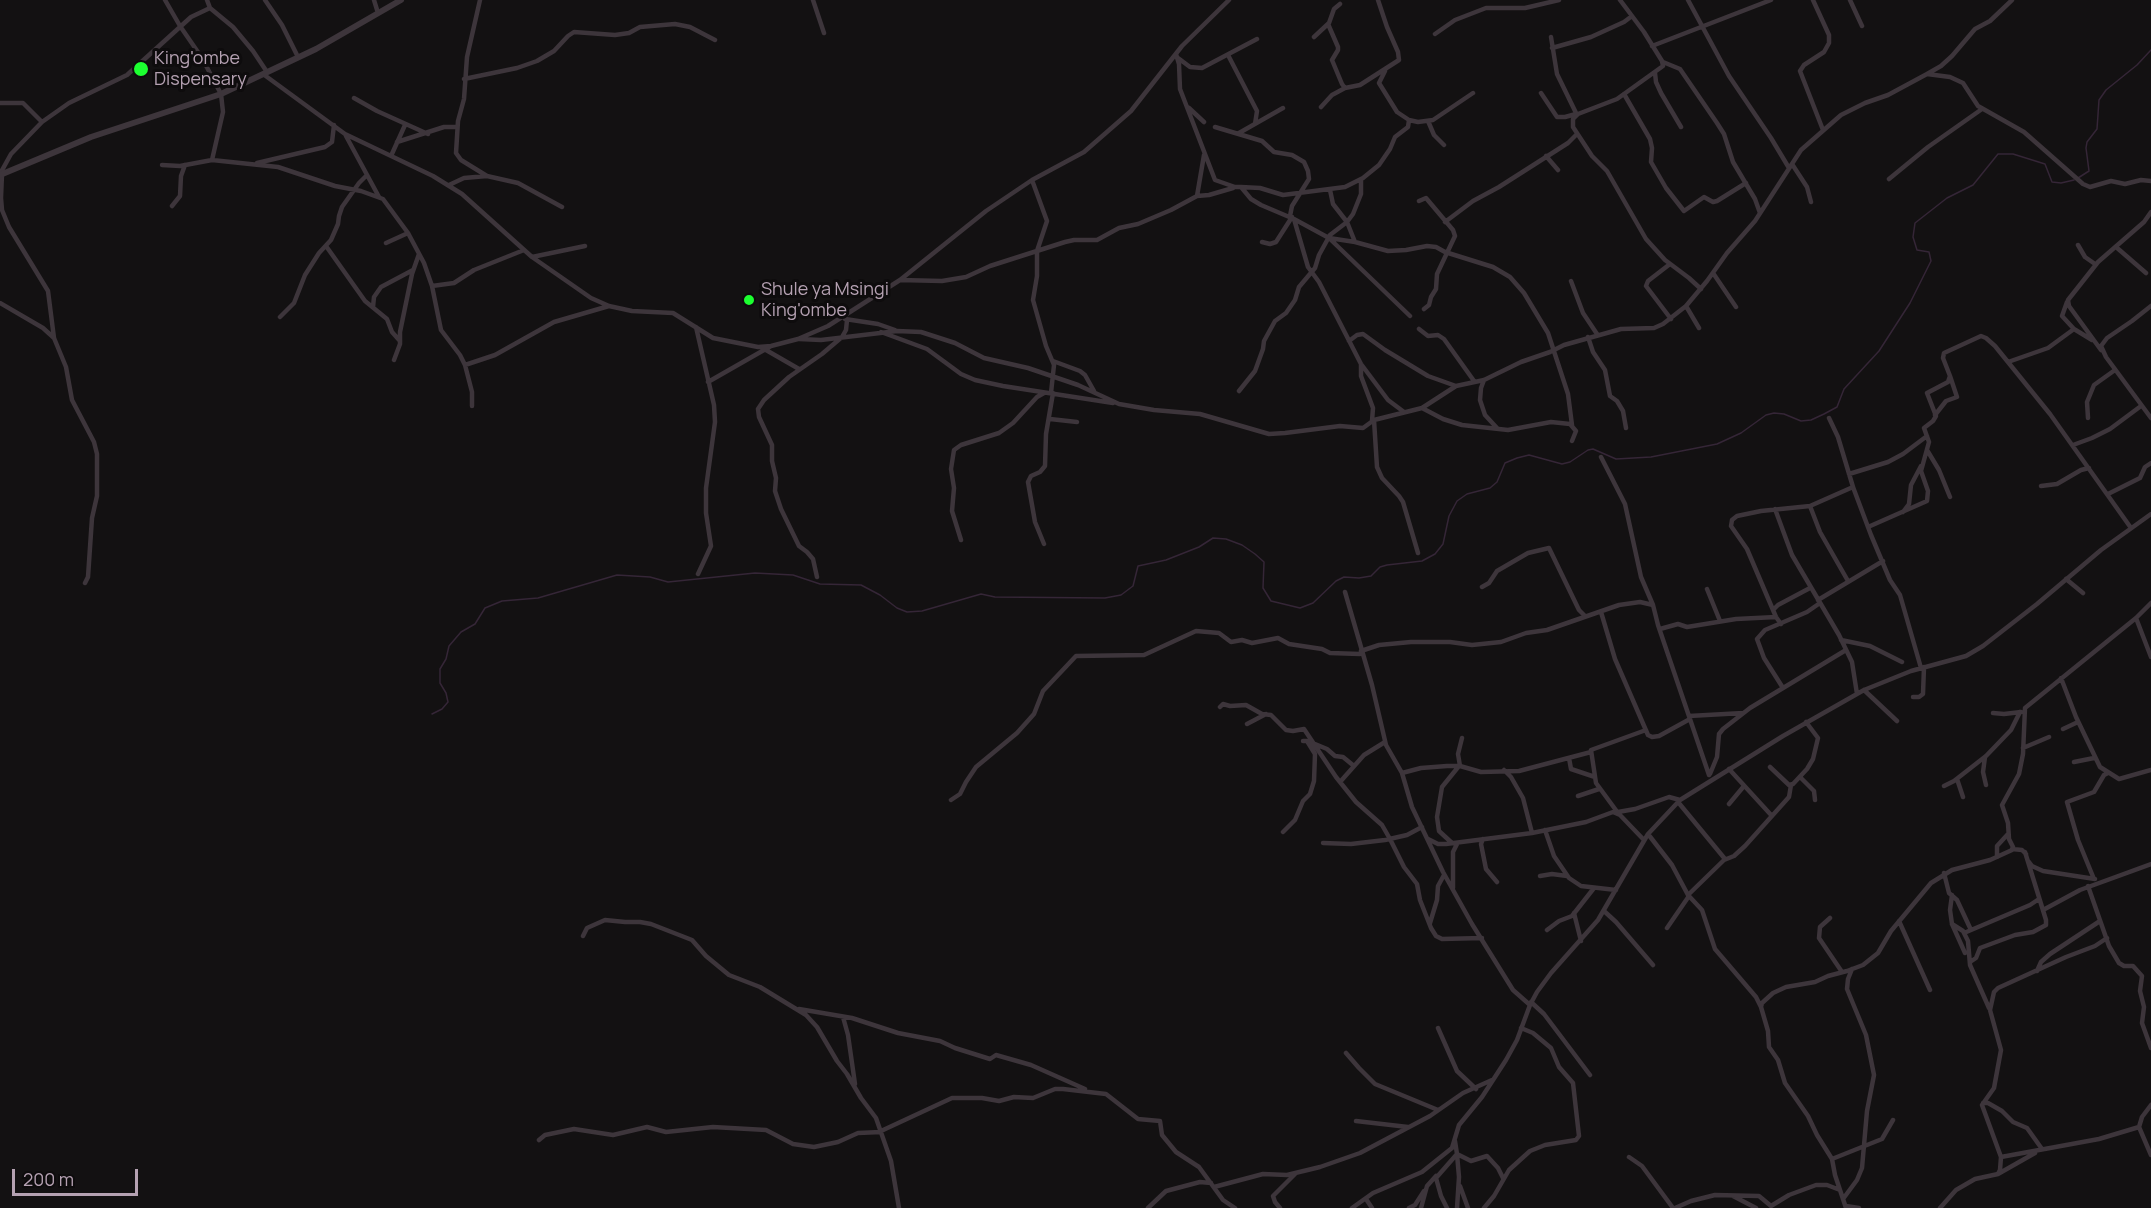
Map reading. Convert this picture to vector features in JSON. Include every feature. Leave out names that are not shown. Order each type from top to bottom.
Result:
[{"type":"street","points":[[165,0],[202,58],[221,94],[223,112],[212,160]]},
{"type":"street","points":[[207,0],[210,8],[233,27],[253,51],[265,73],[345,134],[449,185],[470,200],[532,257],[591,298],[609,306],[632,311],[673,313],[719,340],[758,347],[799,339],[845,318],[900,280],[986,211],[1032,180],[1077,156],[1101,138],[1138,103],[1177,56],[1229,0]]},
{"type":"street","points":[[265,0],[282,25],[298,57]]},
{"type":"street","points":[[374,0],[378,13]]},
{"type":"street","points":[[1,174],[91,137],[221,94],[316,49],[401,0]]},
{"type":"street","points":[[480,0],[469,46],[464,79],[464,99],[457,128],[456,155],[487,176],[516,183],[562,207]]},
{"type":"street","points":[[813,0],[824,33]]},
{"type":"street","points":[[1321,107],[1332,95],[1345,88],[1357,86],[1397,63],[1399,57],[1378,0]]},
{"type":"street","points":[[1435,34],[1455,20],[1486,8],[1525,8],[1559,0]]},
{"type":"street","points":[[1620,0],[1663,62],[1680,69],[1695,89],[1724,134],[1733,162],[1758,204],[1760,213]]},
{"type":"street","points":[[1688,0],[1729,76],[1790,166],[1808,187],[1811,202]]},
{"type":"street","points":[[1652,46],[1771,0]]},
{"type":"street","points":[[1814,0],[1829,35],[1829,43],[1824,52],[1809,61],[1800,71],[1823,130]]},
{"type":"street","points":[[1851,0],[1862,26]]},
{"type":"street","points":[[881,332],[927,349],[967,377],[995,385],[1154,410],[1200,414],[1269,434],[1340,426],[1363,428],[1373,421],[1422,408],[1456,386],[1484,380],[1564,345],[1621,329],[1654,328],[1671,319],[1701,289],[1760,213],[1801,150],[1842,115],[1865,103],[1888,95],[1927,74],[1952,56],[1975,29],[1990,21],[2012,0]]},
{"type":"street","points":[[1314,37],[1328,24],[1334,9],[1340,4]]},
{"type":"street","points":[[85,583],[88,577],[92,518],[97,495],[97,454],[94,442],[74,404],[66,367],[54,338],[48,291],[2,210],[1,174],[11,154],[42,122],[69,104],[127,75],[180,26],[195,14],[210,8]]},
{"type":"street","points":[[1552,48],[1591,37],[1632,16]]},
{"type":"street","points":[[464,79],[517,68],[537,61],[554,51],[574,32],[615,35],[629,33],[640,27],[675,24],[690,27],[715,40]]},
{"type":"street","points":[[1328,24],[1338,50],[1332,60],[1345,88]]},
{"type":"street","points":[[1551,37],[1558,77],[1576,114],[1572,123],[1576,134],[1604,168],[1646,239],[1670,264],[1701,289]]},
{"type":"street","points":[[1177,56],[1190,68],[1196,69],[1257,39]]},
{"type":"street","points":[[1227,55],[1257,111],[1255,124]]},
{"type":"street","points":[[1177,56],[1179,85],[1218,192]]},
{"type":"street","points":[[1541,93],[1557,117],[1563,118],[1624,94],[1662,68],[1663,62]]},
{"type":"street","points":[[1386,70],[1379,83],[1397,112],[1418,123],[1437,118],[1473,93]]},
{"type":"street","points":[[1655,73],[1661,93],[1681,127]]},
{"type":"street","points":[[1927,74],[1950,77],[1963,83],[1975,104],[2024,132],[2083,184],[2090,187],[2111,181],[2125,184],[2141,180],[2151,181]]},
{"type":"street","points":[[1624,94],[1650,139],[1652,162],[1666,188],[1684,210],[1702,198],[1707,197],[1714,202],[1746,183]]},
{"type":"street","points":[[354,98],[405,125],[428,134]]},
{"type":"street","points":[[0,103],[22,103],[42,122]]},
{"type":"street","points":[[1187,107],[1204,122]]},
{"type":"street","points":[[1239,133],[1283,108]]},
{"type":"street","points":[[1889,179],[1928,147],[1982,109]]},
{"type":"street","points":[[1215,180],[1238,187],[1260,188],[1283,195],[1345,187],[1361,180],[1379,165],[1395,137],[1408,128],[1409,120]]},
{"type":"street","points":[[1428,121],[1434,135],[1444,145]]},
{"type":"street","points":[[254,164],[325,147],[332,142],[334,125]]},
{"type":"street","points":[[391,156],[405,125]]},
{"type":"street","points":[[397,142],[428,134],[444,127],[457,128]]},
{"type":"street","points":[[1215,127],[1262,141],[1274,152],[1292,155],[1304,162],[1309,175],[1307,185],[1293,206],[1292,217],[1276,242],[1270,244],[1262,242]]},
{"type":"street","points":[[345,134],[379,197]]},
{"type":"street","points":[[1445,222],[1473,201],[1568,142],[1576,134]]},
{"type":"street","points":[[1197,196],[1204,153]]},
{"type":"street","points":[[1546,156],[1558,170]]},
{"type":"street","points":[[162,165],[185,165],[212,160],[287,169],[335,186],[379,197],[387,202],[419,254],[432,286],[441,330],[465,365],[472,392],[472,406]]},
{"type":"street","points":[[172,206],[180,196],[181,176],[185,165]]},
{"type":"street","points":[[280,317],[292,305],[305,275],[326,246],[338,224],[340,213],[366,175]]},
{"type":"street","points":[[449,185],[464,178],[487,176]]},
{"type":"street","points":[[1032,180],[1047,221],[1037,251],[1037,276],[1033,300],[1047,350],[1053,361],[1054,376],[1050,393],[1045,466],[1040,472],[1031,476],[1028,482],[1035,522],[1044,544]]},
{"type":"street","points":[[1239,391],[1255,371],[1270,328],[1279,316],[1286,313],[1295,300],[1299,287],[1315,268],[1319,255],[1329,238],[1347,222],[1361,194],[1361,180]]},
{"type":"street","points":[[900,280],[942,281],[966,277],[990,266],[1074,240],[1096,240],[1119,228],[1138,224],[1171,210],[1197,196],[1238,187]]},
{"type":"street","points":[[1238,187],[1261,205],[1292,217],[1329,238],[1410,316]]},
{"type":"street","points":[[1330,190],[1333,204],[1347,222],[1355,242]]},
{"type":"street","points":[[1419,201],[1426,198],[1454,230],[1455,236],[1437,274],[1436,289],[1429,305],[1424,309]]},
{"type":"street","points":[[2095,341],[2069,324],[2062,316],[2063,308],[2095,264],[2144,222],[2151,212]]},
{"type":"street","points":[[1292,217],[1299,232],[1304,257],[1361,364],[1388,400],[1404,412]]},
{"type":"street","points":[[0,219],[8,224]]},
{"type":"street","points":[[386,243],[408,233]]},
{"type":"street","points":[[1329,238],[1388,251],[1432,246],[1493,267],[1513,280],[1524,293],[1546,330],[1568,394],[1572,425],[1575,431],[1572,441]]},
{"type":"street","points":[[2078,245],[2079,250],[2095,264]]},
{"type":"street","points":[[326,246],[365,301],[387,319],[392,332],[400,341]]},
{"type":"street","points":[[532,257],[585,246]]},
{"type":"street","points":[[2116,247],[2146,273]]},
{"type":"street","points":[[432,286],[454,282],[474,270],[524,250]]},
{"type":"street","points":[[394,360],[400,341],[413,270],[419,254]]},
{"type":"street","points":[[1670,264],[1646,285],[1671,319]]},
{"type":"street","points":[[373,307],[374,297],[381,287],[413,270]]},
{"type":"street","points":[[1713,273],[1736,307]]},
{"type":"street","points":[[1571,281],[1583,313],[1597,334]]},
{"type":"street","points":[[2068,301],[2081,324],[2151,418]]},
{"type":"street","points":[[0,303],[43,327],[54,338]]},
{"type":"street","points":[[465,365],[495,355],[554,322],[609,306]]},
{"type":"street","points":[[1686,306],[1699,328]]},
{"type":"street","points":[[2101,350],[2106,338],[2151,306]]},
{"type":"street","points":[[845,318],[878,324],[897,331]]},
{"type":"street","points":[[817,577],[813,559],[799,546],[781,509],[775,490],[772,445],[758,412],[764,400],[799,369],[842,337],[846,330],[845,318]]},
{"type":"street","points":[[2069,324],[2081,324]]},
{"type":"street","points":[[696,327],[715,414],[715,435],[706,488],[706,513],[711,546],[698,574]]},
{"type":"street","points":[[1419,329],[1428,336],[1435,334],[1444,339],[1474,381]]},
{"type":"street","points":[[2008,362],[2048,348],[2074,329]]},
{"type":"street","points":[[799,339],[821,340],[897,331],[928,333],[955,343],[984,358],[1054,376],[1119,404]]},
{"type":"street","points":[[1349,341],[1357,334],[1363,334],[1428,376],[1456,386]]},
{"type":"street","points":[[1588,337],[1593,352],[1605,370],[1610,396],[1617,401],[1623,411],[1626,428]]},
{"type":"street","points":[[1903,512],[1909,504],[1911,485],[1927,450],[1929,442],[1924,428],[1933,421],[1946,401],[1957,397],[1943,358],[1944,353],[1978,337],[1986,338],[2008,362],[2073,445],[2132,528]]},
{"type":"street","points":[[708,382],[771,346]]},
{"type":"street","points":[[766,350],[799,369]]},
{"type":"street","points":[[1053,361],[1084,374],[1096,393]]},
{"type":"street","points":[[1361,364],[1361,376],[1373,408],[1377,467],[1382,478],[1403,502],[1418,553]]},
{"type":"street","points":[[2088,418],[2087,402],[2094,385],[2115,370]]},
{"type":"street","points":[[1935,415],[1927,393],[1947,383],[1950,376]]},
{"type":"street","points":[[1484,380],[1480,400],[1485,415],[1497,428]]},
{"type":"street","points":[[961,540],[952,511],[954,488],[951,469],[954,450],[961,445],[999,433],[1013,423],[1037,397],[1050,393]]},
{"type":"street","points":[[2073,445],[2110,429],[2141,405]]},
{"type":"street","points":[[1422,408],[1451,422],[1497,428],[1513,429],[1556,422],[1572,425]]},
{"type":"street","points":[[1829,418],[1868,527],[1900,595],[1922,668],[1923,694],[1919,697],[1912,697]]},
{"type":"street","points":[[1050,419],[1077,422]]},
{"type":"street","points":[[1849,474],[1888,462],[1927,436]]},
{"type":"street","points":[[1927,450],[1939,470],[1950,497]]},
{"type":"street","points":[[1601,457],[1625,504],[1641,577],[1653,605],[1710,775]]},
{"type":"street","points":[[2108,494],[2140,478],[2145,467],[2151,463]]},
{"type":"street","points":[[1868,527],[1926,503],[1928,491],[1921,466]]},
{"type":"street","points":[[2041,486],[2057,484],[2089,468]]},
{"type":"street","points":[[1781,624],[1747,549],[1731,523],[1737,516],[1810,506],[1853,487]]},
{"type":"street","points":[[1810,506],[1820,532],[1848,581]]},
{"type":"street","points":[[1775,509],[1792,555],[1846,650],[1853,668],[1857,694]]},
{"type":"street","points":[[1353,1208],[1373,1193],[1422,1172],[1449,1152],[1455,1141],[1459,1125],[1495,1078],[1509,1055],[1531,1004],[1551,973],[1581,941],[1604,911],[1648,834],[1679,801],[1806,722],[1864,690],[1922,668],[1966,656],[1983,646],[2101,550],[2151,514]]},
{"type":"street","points":[[1482,587],[1490,583],[1497,571],[1528,554],[1549,548],[1579,610],[1585,616]]},
{"type":"street","points":[[1784,688],[1764,658],[1757,639],[1765,630],[1806,612],[1848,581],[1883,561]]},
{"type":"street","points":[[2066,579],[2083,593]]},
{"type":"street","points":[[1707,588],[1720,621]]},
{"type":"street","points":[[1773,610],[1810,588]]},
{"type":"street","points":[[1345,592],[1385,742],[1390,756],[1402,773],[1412,807],[1444,875],[1513,990],[1544,1014],[1590,1075]]},
{"type":"street","points":[[951,800],[960,794],[976,767],[1017,733],[1034,714],[1043,691],[1076,656],[1144,655],[1196,631],[1219,633],[1231,642],[1242,640],[1252,643],[1276,638],[1291,645],[1322,649],[1330,653],[1361,652],[1374,646],[1411,642],[1450,642],[1472,645],[1501,642],[1526,633],[1547,630],[1616,606],[1640,602],[1653,605]]},
{"type":"street","points":[[1944,786],[1985,757],[2011,730],[2027,704],[2136,618],[2151,603]]},
{"type":"street","points":[[1601,612],[1615,659],[1648,735],[1655,737],[1690,718],[1743,713]]},
{"type":"street","points":[[1660,629],[1678,624],[1687,627],[1720,621],[1776,617]]},
{"type":"street","points":[[2136,618],[2151,657]]},
{"type":"street","points":[[1841,640],[1870,646],[1902,662]]},
{"type":"street","points":[[1708,782],[1718,757],[1719,734],[1743,713],[1846,650]]},
{"type":"street","points":[[2061,678],[2098,765],[2117,778],[2151,770]]},
{"type":"street","points":[[1864,690],[1897,721]]},
{"type":"street","points":[[1220,707],[1223,704],[1246,705],[1271,715],[1286,730],[1304,729],[1356,802],[1382,825],[1404,867],[1417,884],[1420,900],[1436,936],[1442,939],[1482,939]]},
{"type":"street","points":[[1993,713],[2022,712]]},
{"type":"street","points":[[2012,849],[2002,805],[2019,774],[2023,748],[2022,712]]},
{"type":"street","points":[[1246,724],[1266,714]]},
{"type":"street","points":[[1667,928],[1689,895],[1725,859],[1734,856],[1745,846],[1789,797],[1791,785],[1811,763],[1818,738],[1806,722]]},
{"type":"street","points":[[2063,729],[2078,722]]},
{"type":"street","points":[[1402,773],[1428,767],[1460,766],[1480,772],[1524,771],[1591,752],[1593,748],[1603,744],[1646,730]]},
{"type":"street","points":[[2023,748],[2049,737]]},
{"type":"street","points":[[1453,843],[1439,831],[1437,817],[1442,788],[1460,766],[1458,754],[1462,738]]},
{"type":"street","points":[[1283,832],[1295,820],[1303,801],[1310,794],[1314,781],[1315,754],[1307,741],[1303,741]]},
{"type":"street","points":[[1340,782],[1364,755],[1385,742]]},
{"type":"street","points":[[1315,744],[1327,749],[1335,756],[1347,759],[1354,766]]},
{"type":"street","points":[[1591,752],[1599,789],[1644,840]]},
{"type":"street","points":[[1985,757],[1983,772],[1986,785]]},
{"type":"street","points":[[1569,758],[1572,769],[1595,777]]},
{"type":"street","points":[[2074,762],[2094,758]]},
{"type":"street","points":[[1770,767],[1791,785]]},
{"type":"street","points":[[1316,769],[1332,771]]},
{"type":"street","points":[[1730,769],[1772,816]]},
{"type":"street","points":[[1504,770],[1511,777],[1523,798],[1532,833]]},
{"type":"street","points":[[2094,879],[2078,840],[2067,802],[2094,792],[2104,775],[2108,773]]},
{"type":"street","points":[[1800,777],[1814,791],[1815,800]]},
{"type":"street","points":[[1957,779],[1963,797]]},
{"type":"street","points":[[1729,804],[1744,786]]},
{"type":"street","points":[[1578,796],[1599,789]]},
{"type":"street","points":[[1428,839],[1438,844],[1532,833],[1586,822],[1609,813],[1635,809],[1669,797],[1679,801],[1725,859]]},
{"type":"street","points":[[1323,843],[1351,844],[1390,839],[1407,835],[1422,827]]},
{"type":"street","points":[[1545,830],[1554,856],[1567,876],[1576,884],[1616,890]]},
{"type":"street","points":[[1648,834],[1705,915],[1715,949],[1753,994],[1761,1007],[1768,1031],[1768,1045],[1778,1060],[1785,1083],[1808,1116],[1832,1159],[1846,1207],[1859,1208]]},
{"type":"street","points":[[1997,858],[1997,846],[2008,834]]},
{"type":"street","points":[[1483,839],[1481,844],[1486,868],[1497,882]]},
{"type":"street","points":[[1454,891],[1453,852],[1459,842]]},
{"type":"street","points":[[1761,1007],[1764,1000],[1786,987],[1809,984],[1863,965],[1876,955],[1899,921],[1925,889],[1944,873],[1997,858],[2012,849],[2025,852]]},
{"type":"street","points":[[2025,852],[2031,865],[2037,868],[2057,874],[2103,880]]},
{"type":"street","points":[[1970,962],[1976,958],[1980,948],[2015,935],[2033,932],[2044,927],[2046,923],[2025,852]]},
{"type":"street","points":[[2043,910],[2088,886],[2151,864]]},
{"type":"street","points":[[1944,873],[1946,883],[1971,930]]},
{"type":"street","points":[[1540,876],[1552,874],[1567,876]]},
{"type":"street","points":[[1430,925],[1437,900],[1438,886],[1444,875]]},
{"type":"street","points":[[2088,886],[2106,938],[2119,963],[2124,966],[2133,966],[2142,976],[2140,991],[2144,1007],[2142,1023],[2151,1048]]},
{"type":"street","points":[[1547,930],[1574,914],[1594,888]]},
{"type":"street","points":[[1952,895],[1950,910],[1952,924],[1965,953]]},
{"type":"street","points":[[1964,933],[2039,899]]},
{"type":"street","points":[[1604,911],[1653,965]]},
{"type":"street","points":[[1574,914],[1581,941]]},
{"type":"street","points":[[1830,918],[1820,927],[1819,938],[1842,972]]},
{"type":"street","points":[[583,936],[587,927],[605,920],[651,924],[692,940],[710,960],[729,975],[760,987],[812,1020],[874,1115],[891,1161],[899,1208]]},
{"type":"street","points":[[1899,921],[1930,990]]},
{"type":"street","points":[[2037,971],[2041,962],[2050,954],[2100,921]]},
{"type":"street","points":[[1952,924],[1964,933],[1969,944],[1970,962],[1990,1010],[2001,1048],[1994,1088],[1983,1103],[2001,1158],[1998,1174]]},
{"type":"street","points":[[1990,1010],[1990,1003],[1996,989],[2096,946],[2106,938]]},
{"type":"street","points":[[1843,1199],[1851,1191],[1860,1173],[1867,1111],[1874,1075],[1866,1035],[1847,989],[1852,969]]},
{"type":"street","points":[[796,1009],[843,1017],[898,1033],[940,1041],[988,1058],[996,1055],[1031,1065],[1066,1082],[1112,1097],[1141,1120],[1161,1121],[1162,1135],[1176,1152],[1199,1167],[1223,1200],[1235,1208]]},
{"type":"street","points":[[843,1017],[848,1035],[855,1086]]},
{"type":"street","points":[[1438,1028],[1457,1071],[1476,1089]]},
{"type":"street","points":[[1484,1208],[1509,1170],[1536,1147],[1576,1140],[1579,1136],[1573,1083],[1561,1070],[1551,1048],[1521,1028]]},
{"type":"street","points":[[1346,1053],[1376,1084],[1438,1110]]},
{"type":"street","points":[[1148,1208],[1168,1190],[1200,1182],[1213,1185],[1263,1174],[1276,1176],[1296,1173],[1360,1153],[1438,1110],[1463,1093],[1476,1089],[1495,1078]]},
{"type":"street","points":[[539,1140],[545,1135],[574,1129],[612,1135],[647,1128],[666,1132],[713,1127],[766,1130],[793,1144],[814,1147],[838,1142],[858,1133],[881,1132],[952,1098],[982,1098],[997,1101],[1014,1097],[1033,1098],[1055,1089],[1092,1092]]},
{"type":"street","points":[[1983,1103],[1988,1103],[2002,1111],[2013,1122],[2027,1128],[2041,1150]]},
{"type":"street","points":[[2151,1105],[2142,1117],[2139,1127],[2151,1155]]},
{"type":"street","points":[[1832,1159],[1885,1137],[1893,1120]]},
{"type":"street","points":[[1356,1121],[1408,1127]]},
{"type":"street","points":[[2001,1158],[2099,1139],[2139,1127]]},
{"type":"street","points":[[1455,1141],[1457,1208]]},
{"type":"street","points":[[1940,1208],[1952,1192],[1967,1183],[1998,1174],[2041,1150]]},
{"type":"street","points":[[1457,1154],[1471,1161],[1487,1156],[1498,1168],[1503,1178]]},
{"type":"street","points":[[1421,1208],[1426,1190],[1457,1154]]},
{"type":"street","points":[[1629,1157],[1642,1166],[1674,1208],[1700,1198],[1731,1195],[1759,1196],[1771,1206],[1789,1195],[1816,1185],[1827,1185],[1840,1190]]},
{"type":"street","points":[[1280,1208],[1273,1196],[1296,1173]]},
{"type":"street","points":[[1436,1176],[1447,1208]]},
{"type":"street","points":[[1458,1183],[1468,1208]]},
{"type":"street","points":[[1409,1208],[1415,1205],[1421,1193],[1426,1190]]},
{"type":"street","points":[[1731,1195],[1756,1208]]},
{"type":"street","points":[[1366,1198],[1372,1208]]},
{"type":"waterway","points":[[2078,178],[2089,171],[2086,148],[2087,142],[2097,129],[2099,100],[2106,90],[2137,65],[2151,50]]},
{"type":"waterway","points":[[432,714],[442,709],[448,702],[440,683],[440,669],[446,659],[449,646],[461,632],[475,624],[485,608],[502,601],[538,598],[617,575],[650,577],[668,582],[755,573],[793,575],[820,584],[861,585],[907,612],[922,611],[981,594],[995,597],[1105,598],[1121,595],[1133,586],[1138,566],[1166,560],[1199,547],[1213,538],[1226,539],[1242,545],[1255,554],[1264,562],[1263,588],[1271,601],[1300,608],[1313,603],[1336,581],[1344,577],[1371,576],[1380,567],[1422,561],[1435,554],[1443,544],[1449,516],[1457,501],[1467,494],[1490,488],[1497,482],[1505,463],[1517,458],[1529,455],[1562,464],[1593,449],[1616,459],[1651,457],[1717,444],[1741,433],[1766,415],[1784,414],[1801,421],[1811,420],[1837,407],[1844,389],[1879,351],[1910,303],[1931,261],[1929,252],[1917,250],[1913,237],[1915,223],[1947,198],[1973,185],[1998,154],[2013,154],[2045,164],[2052,182],[2061,183],[2074,180]]},
{"type":"place","name":"King'ombe Dispensary","points":[[141,69]]},
{"type":"place","name":"Shule ya Msingi King'ombe","points":[[749,300]]}]
